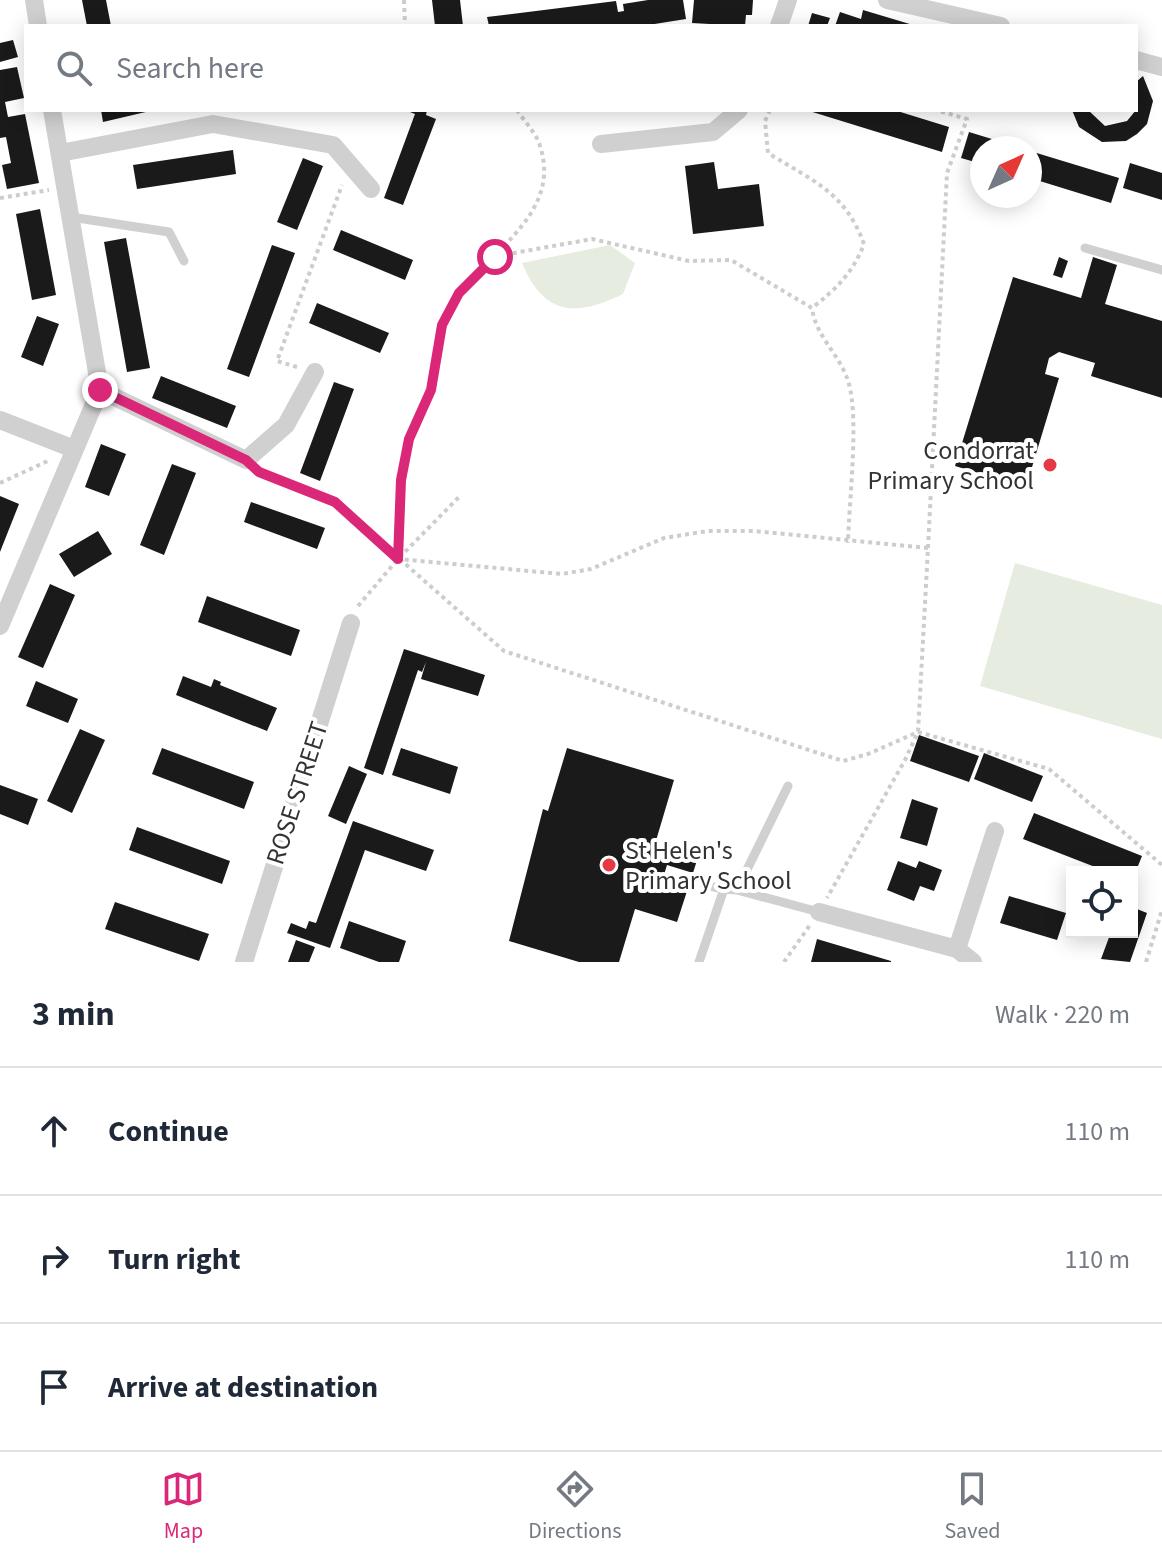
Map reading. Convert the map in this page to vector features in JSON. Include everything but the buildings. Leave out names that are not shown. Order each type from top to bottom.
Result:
[{"type":"street","points":[[34,0],[38,24]]},
{"type":"street","points":[[780,24],[788,0]]},
{"type":"street","points":[[887,0],[992,24]]},
{"type":"street","points":[[1138,61],[1162,67]]},
{"type":"street","points":[[0,626],[100,390],[52,112]]},
{"type":"street","points":[[601,144],[713,132],[737,112]]},
{"type":"street","points":[[60,153],[213,124],[333,145],[371,189]]},
{"type":"street","points":[[100,390],[246,460],[286,425],[315,372]]},
{"type":"street","points":[[0,420],[74,449]]},
{"type":"street","name":"ROSE STREET","points":[[244,962],[351,623]]},
{"type":"street","points":[[957,949],[995,831]]},
{"type":"street","points":[[819,912],[957,949],[973,962]]},
{"type":"lane","points":[[71,217],[169,232],[184,261]]},
{"type":"lane","points":[[1085,248],[1162,270]]},
{"type":"lane","points":[[737,890],[788,786]]},
{"type":"lane","points":[[704,885],[737,890],[819,912]]},
{"type":"lane","points":[[699,962],[724,889]]},
{"type":"path","points":[[404,0],[405,24]]},
{"type":"path","points":[[398,559],[401,480],[409,439],[431,390],[442,325],[459,293],[495,257],[537,204],[543,172],[540,145],[518,112]]},
{"type":"path","points":[[769,112],[765,121],[768,153],[833,192],[854,217],[864,244],[856,263],[839,287],[812,308]]},
{"type":"path","points":[[784,962],[819,912],[918,732],[947,173],[967,119],[943,112]]},
{"type":"path","points":[[315,372],[277,361],[349,164]]},
{"type":"path","points":[[0,198],[65,187]]},
{"type":"path","points":[[495,257],[592,239],[689,261],[731,260],[812,308]]},
{"type":"path","points":[[812,308],[814,325],[841,362],[850,386],[853,416],[848,543]]},
{"type":"path","points":[[0,483],[74,449]]},
{"type":"path","points":[[246,460],[259,472],[335,502],[504,651],[843,761],[868,754],[918,732],[1049,769],[1162,865]]},
{"type":"path","points":[[351,623],[361,600],[461,495]]},
{"type":"path","points":[[398,559],[562,574],[591,569],[664,538],[708,531],[754,531],[848,543],[928,548]]},
{"type":"path","points":[[1146,962],[1162,910]]},
{"type":"shaded area","points":[[610,245],[635,263],[623,294],[590,306],[563,307],[551,302],[540,293],[522,263]]},
{"type":"shaded area","points":[[1015,563],[1162,605],[1162,739],[980,686]]},
{"type":"place","name":"Condorrat Primary School","points":[[1050,465]]},
{"type":"place","name":"St Helen's Primary School","points":[[609,865]]},
{"type":"route","points":[[100,390],[246,460],[259,472],[335,502],[398,559],[401,480],[409,439],[431,390],[442,325],[459,293],[495,257]]}]
